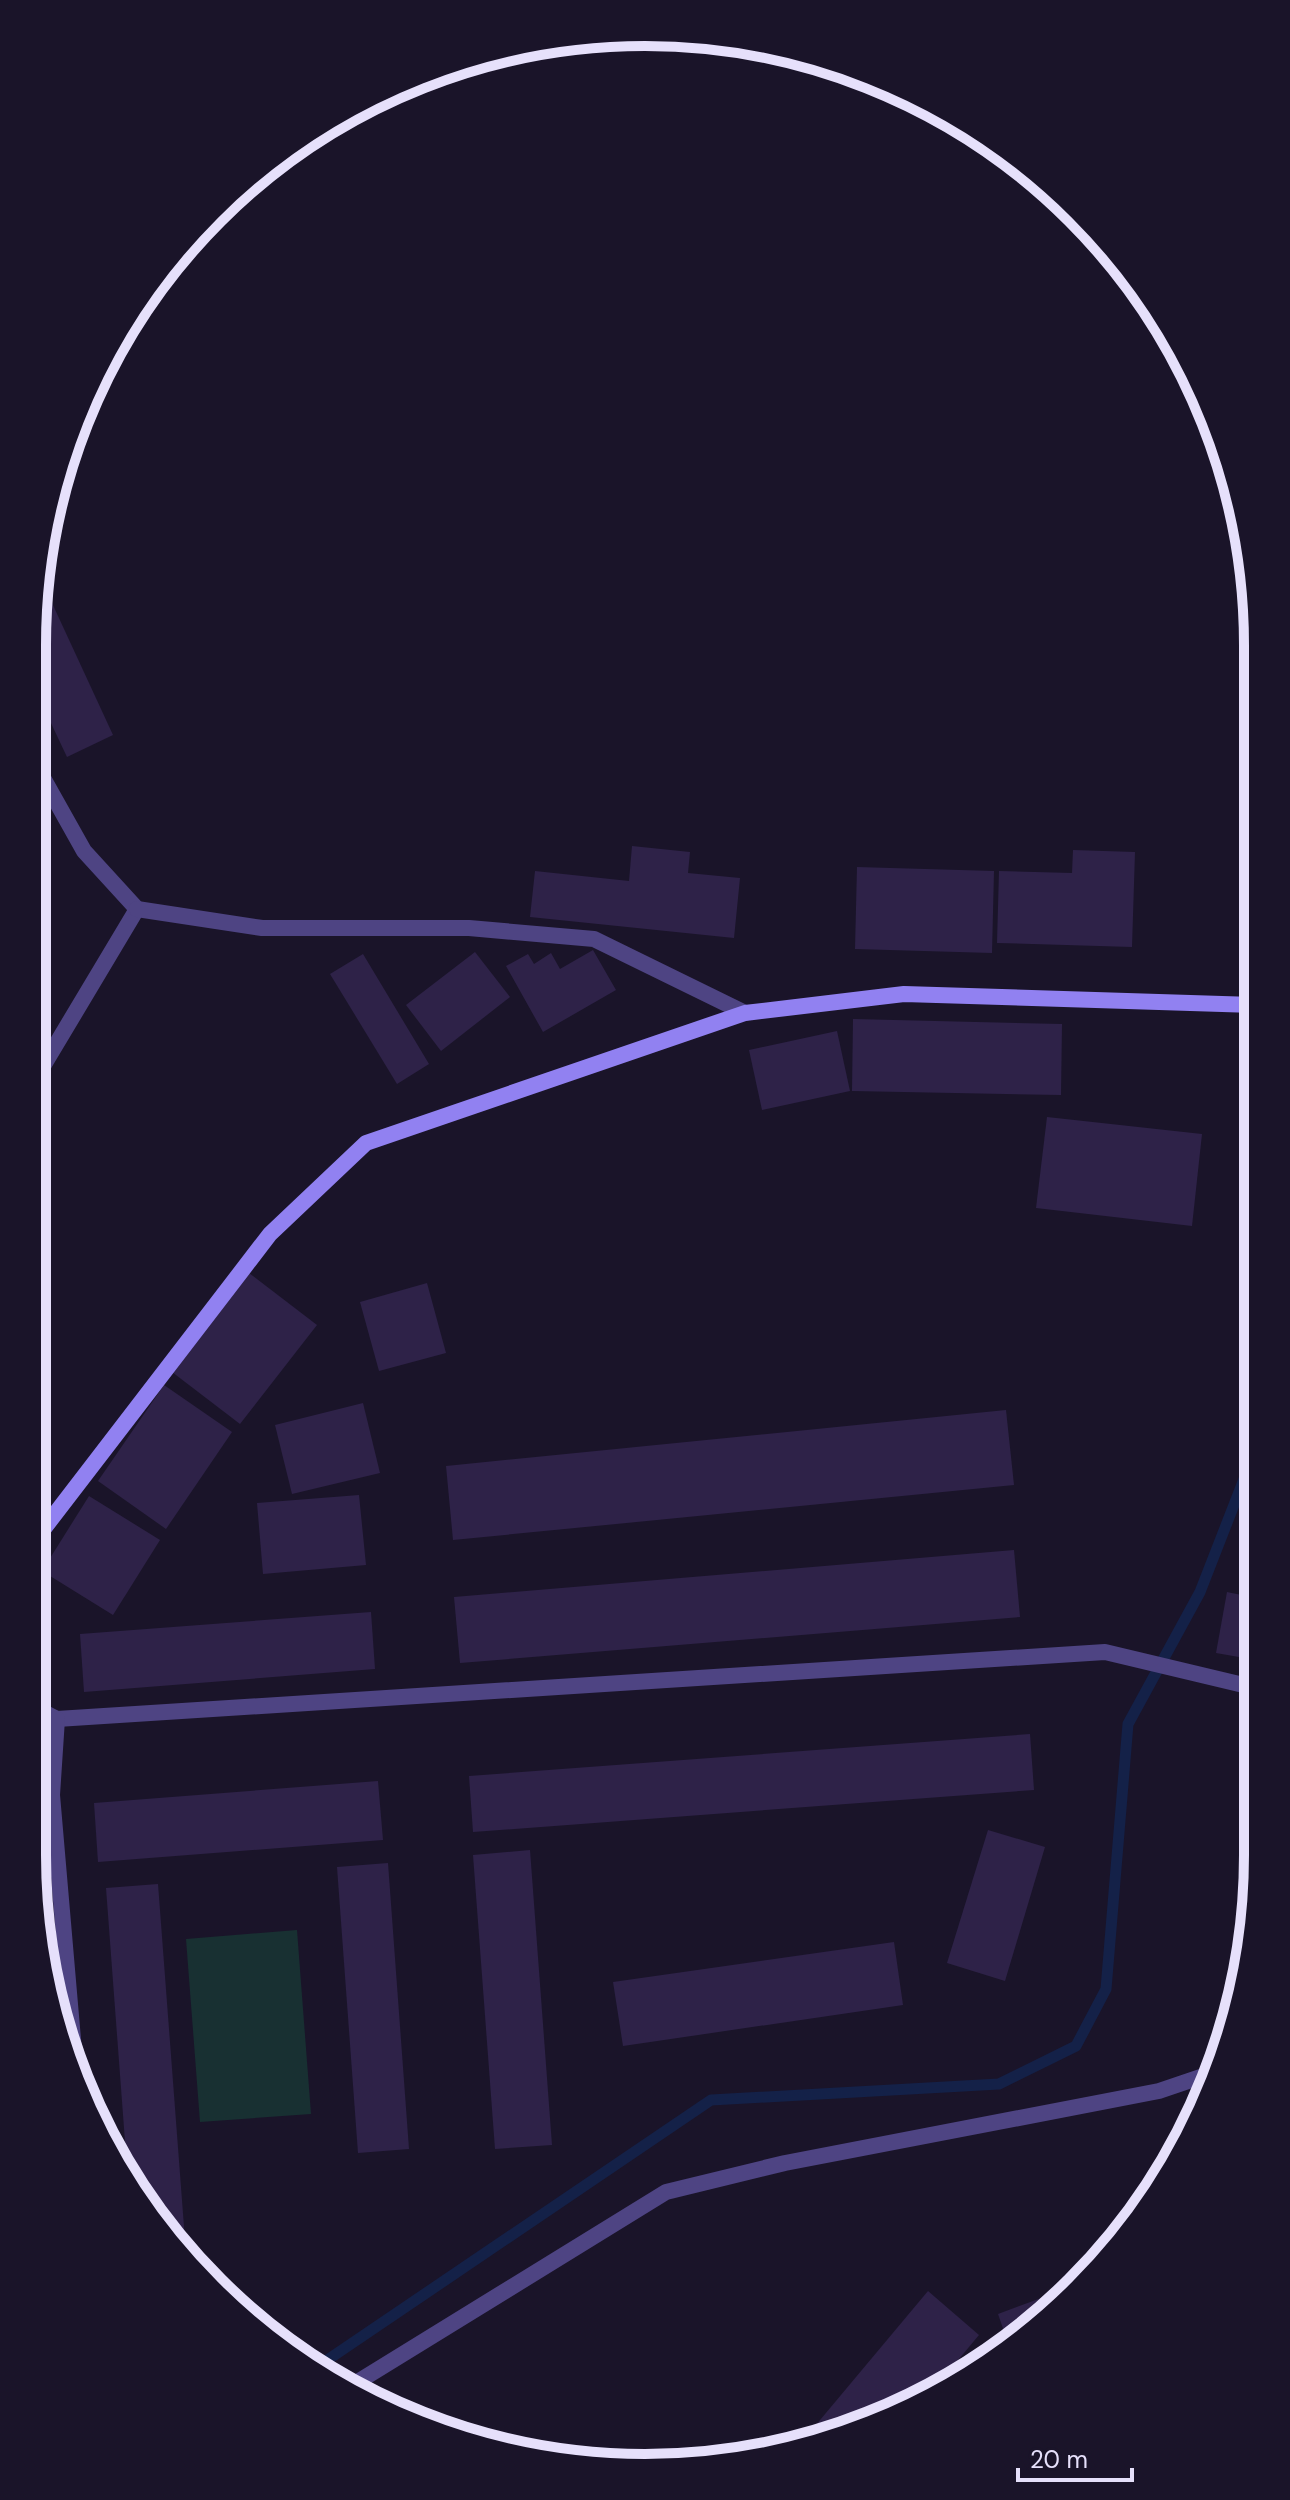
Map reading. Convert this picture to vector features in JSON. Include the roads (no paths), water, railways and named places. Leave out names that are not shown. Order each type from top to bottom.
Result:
[{"type":"main road","points":[[46,1526],[270,1234],[366,1143],[745,1013],[904,994],[1244,1005]]},
{"type":"street","points":[[46,783],[84,851],[137,909],[262,928],[469,928],[594,939],[745,1013]]},
{"type":"street","points":[[46,1061],[137,909]]},
{"type":"street","points":[[46,1713],[57,1719],[1105,1652],[1244,1685]]},
{"type":"street","points":[[57,1719],[52,1795],[72,2030]]},
{"type":"street","points":[[359,2381],[666,2192],[785,2163],[1159,2091],[1201,2077]]},
{"type":"waterway","points":[[325,2361],[711,2100],[999,2084],[1076,2046],[1106,1989],[1128,1724],[1200,1592],[1244,1479]]}]
